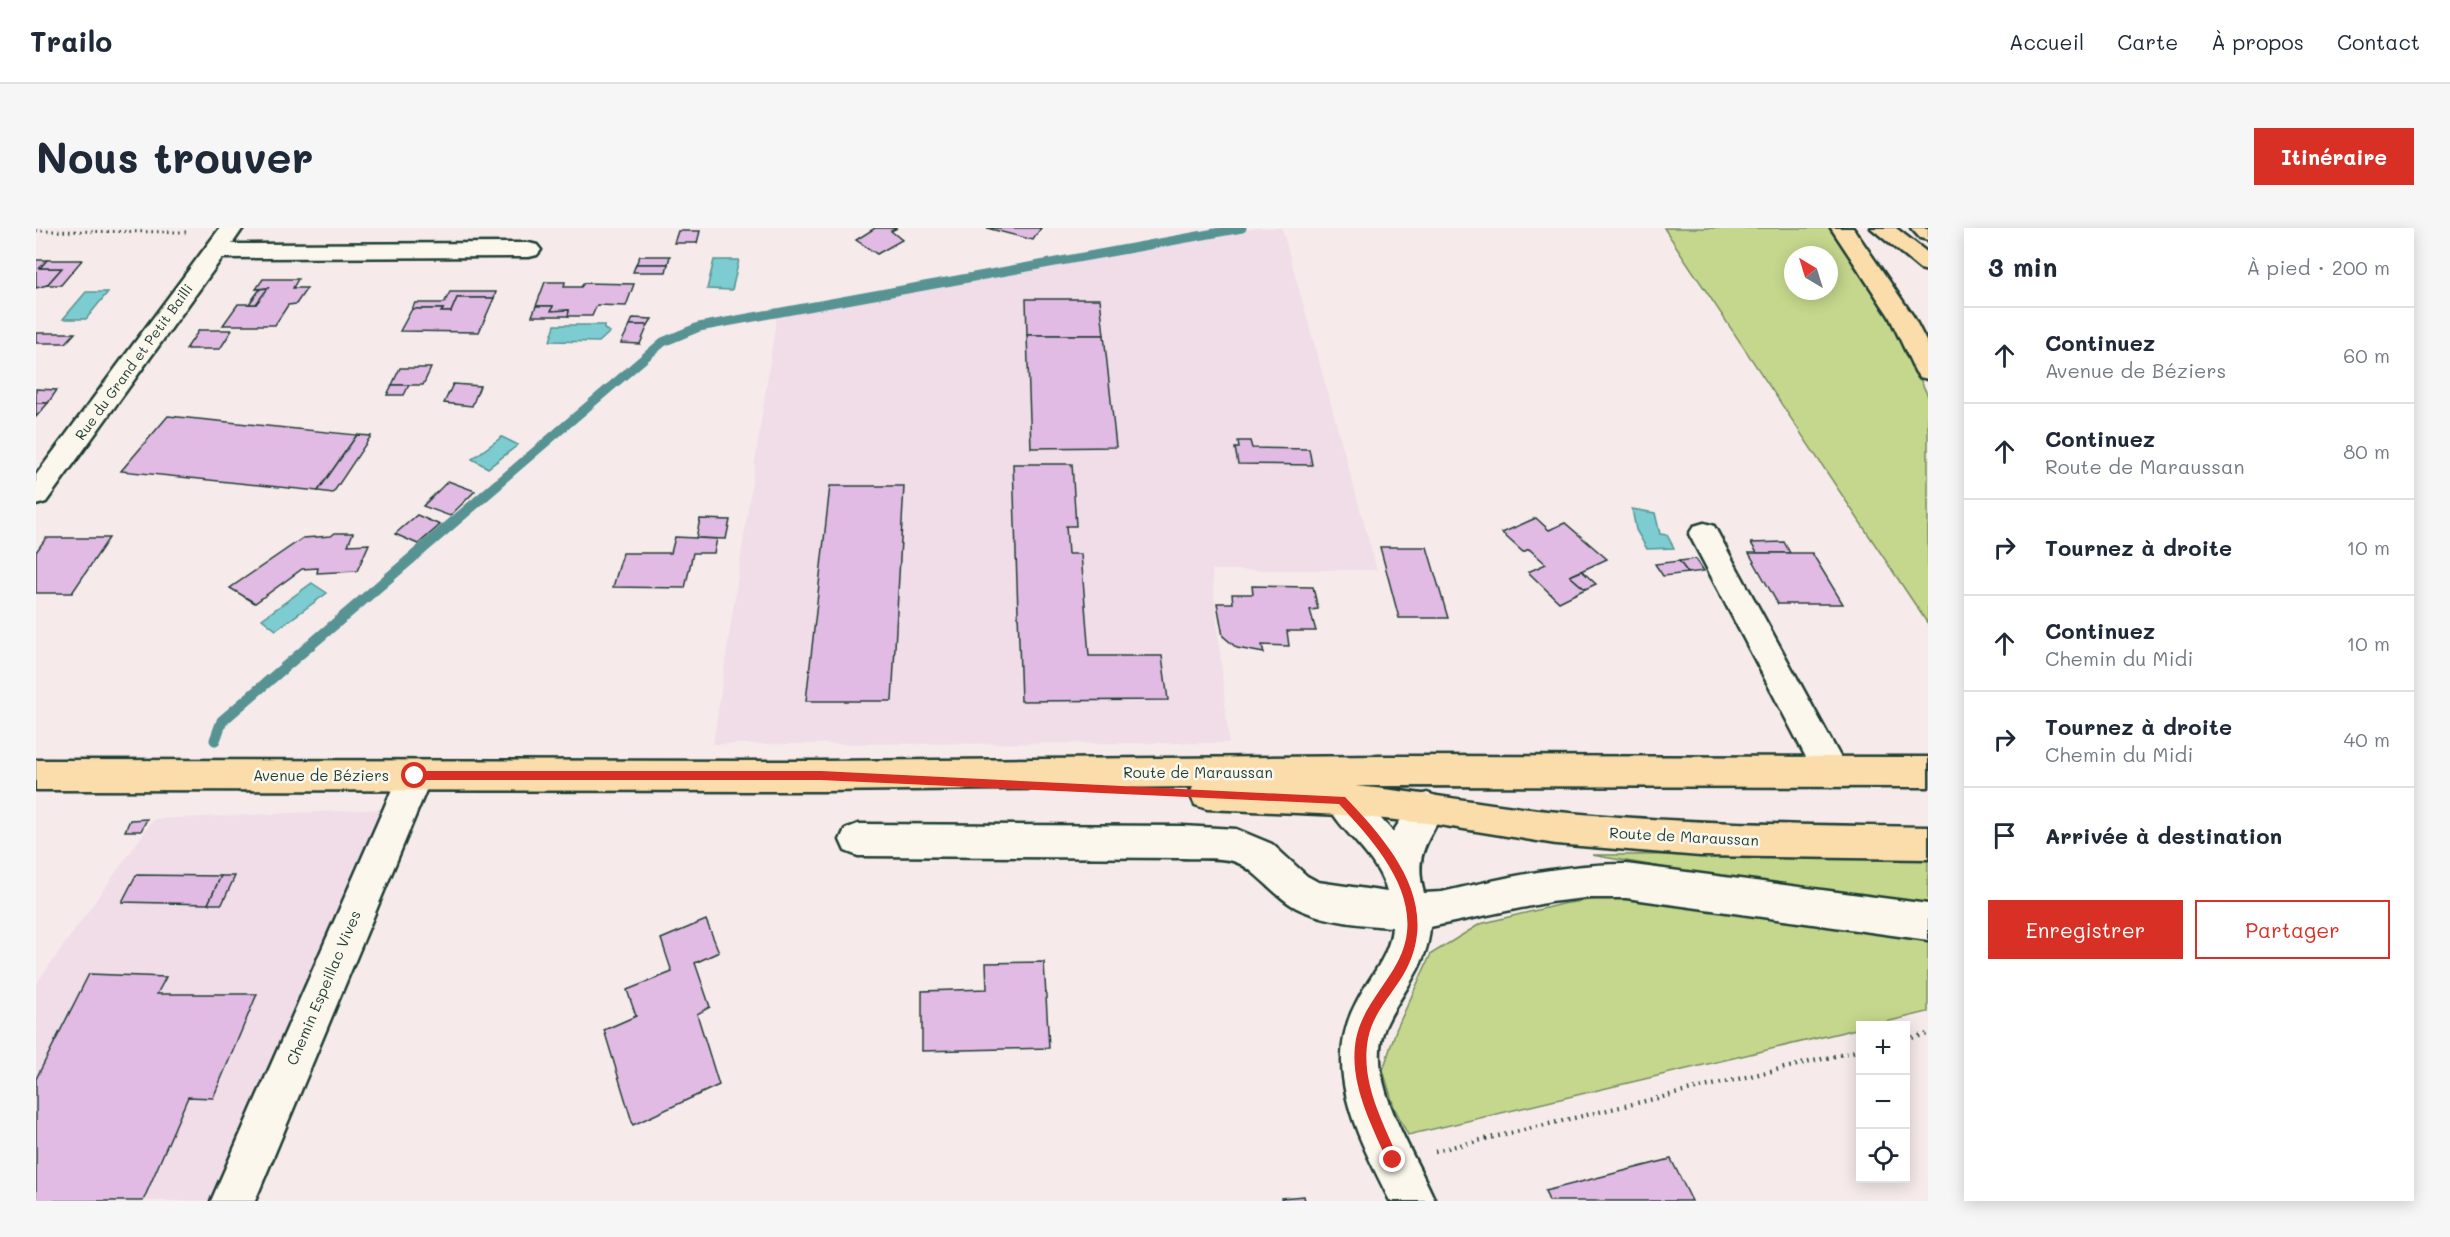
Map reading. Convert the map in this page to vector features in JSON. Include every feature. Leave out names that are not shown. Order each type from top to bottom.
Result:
[{"type":"main road","points":[[1842,228],[1901,316],[1928,371]]},
{"type":"main road","points":[[1882,228],[1928,264]]},
{"type":"main road","points":[[1922,228],[1928,233]]},
{"type":"main road","name":"Route de Maraussan","points":[[821,776],[1385,771],[1928,772]]},
{"type":"main road","name":"Avenue de Béziers","points":[[36,776],[821,776]]},
{"type":"main road","name":"Route de Maraussan","points":[[821,776],[1342,800],[1427,808],[1556,828],[1700,840],[1928,843]]},
{"type":"street","points":[[226,237],[529,250]]},
{"type":"street","name":"Rue du Grand et Petit Bailli","points":[[36,495],[226,237]]},
{"type":"street","points":[[1704,534],[1831,772]]},
{"type":"street","name":"Chemin Espeillac Vives","points":[[233,1201],[415,776]]},
{"type":"street","points":[[1342,800],[1375,835],[1400,872],[1412,910],[1413,932],[1403,965],[1370,1014],[1362,1039],[1360,1067],[1367,1098],[1413,1201]]},
{"type":"street","points":[[1400,872],[1411,832],[1427,808]]},
{"type":"street","points":[[858,840],[1182,842],[1236,845],[1259,856],[1293,888],[1314,898],[1371,908],[1442,909],[1550,885],[1585,881],[1626,881],[1928,922]]},
{"type":"path","points":[[36,231],[226,237]]},
{"type":"path","points":[[1910,1038],[1928,1034]]},
{"type":"path","points":[[1393,1160],[1856,1051]]},
{"type":"shaded area","points":[[1257,228],[1282,228],[1377,570],[1212,570],[1229,743],[713,744],[777,314]]},
{"type":"shaded area","points":[[384,809],[214,1201],[36,1201],[36,984],[154,819]]},
{"type":"green space","points":[[1664,228],[1830,228],[1892,321],[1928,396],[1928,624]]},
{"type":"green space","points":[[1928,854],[1928,913],[1592,855]]},
{"type":"green space","points":[[1611,897],[1804,914],[1928,933],[1928,1012],[1890,1021],[1856,1021],[1856,1029],[1408,1135],[1394,1107],[1383,1070],[1396,1030],[1431,954],[1480,924],[1562,904]]},
{"type":"water","points":[[714,260],[739,260],[732,290],[707,289]]},
{"type":"water","points":[[86,292],[108,292],[86,319],[63,319]]},
{"type":"water","points":[[555,325],[604,325],[604,329],[610,332],[599,342],[550,341]]},
{"type":"water","points":[[502,437],[518,445],[488,468],[472,459]]},
{"type":"water","points":[[1632,509],[1655,513],[1660,534],[1667,535],[1674,548],[1647,549],[1636,530]]},
{"type":"water","points":[[312,583],[327,593],[276,630],[262,619]]},
{"type":"building","points":[[875,228],[897,228],[891,231],[902,240],[877,254],[856,240]]},
{"type":"building","points":[[987,228],[1041,228],[1033,240]]},
{"type":"building","points":[[678,231],[700,231],[697,243],[674,243]]},
{"type":"building","points":[[640,256],[670,256],[668,264],[636,264]]},
{"type":"building","points":[[36,260],[47,260],[40,268],[62,268],[47,285],[36,288]]},
{"type":"building","points":[[47,260],[82,260],[61,285],[47,285],[62,268],[40,268]]},
{"type":"building","points":[[636,264],[668,264],[666,272],[633,272]]},
{"type":"building","points":[[263,279],[298,279],[293,288],[307,288],[296,304],[288,305],[275,325],[223,325],[238,304],[256,304],[268,288],[256,289]]},
{"type":"building","points":[[545,282],[565,282],[564,287],[581,287],[584,283],[634,284],[626,306],[597,305],[592,316],[568,316],[569,310],[551,311],[553,306],[536,306]]},
{"type":"building","points":[[268,288],[256,304],[249,304],[260,289]]},
{"type":"building","points":[[450,292],[496,292],[494,298],[457,298],[451,312],[441,312],[443,309],[412,309],[415,303],[444,303]]},
{"type":"building","points":[[457,298],[494,298],[479,332],[400,331],[412,309],[443,309],[441,312],[451,312]]},
{"type":"building","points":[[1026,299],[1100,299],[1104,335],[1027,335]]},
{"type":"building","points":[[536,306],[553,306],[551,311],[569,310],[568,316],[532,316]]},
{"type":"building","points":[[633,318],[652,319],[648,325],[630,325]]},
{"type":"building","points":[[630,325],[648,325],[640,344],[621,343]]},
{"type":"building","points":[[199,330],[232,330],[220,349],[186,349]]},
{"type":"building","points":[[36,333],[75,333],[66,343],[36,343]]},
{"type":"building","points":[[1027,335],[1104,335],[1116,447],[1031,448]]},
{"type":"building","points":[[400,368],[431,368],[423,385],[392,385]]},
{"type":"building","points":[[453,384],[480,386],[472,406],[444,403]]},
{"type":"building","points":[[392,385],[409,385],[404,395],[387,395]]},
{"type":"building","points":[[36,389],[57,390],[48,403],[36,403]]},
{"type":"building","points":[[36,403],[48,403],[36,417]]},
{"type":"building","points":[[168,416],[357,435],[318,491],[121,471]]},
{"type":"building","points":[[357,435],[371,436],[333,493],[318,491]]},
{"type":"building","points":[[1238,441],[1250,441],[1252,448],[1309,449],[1312,465],[1238,464],[1235,448],[1239,448]]},
{"type":"building","points":[[1013,464],[1072,464],[1076,526],[1066,526],[1068,554],[1081,554],[1089,656],[1162,656],[1168,700],[1021,701]]},
{"type":"building","points":[[448,481],[475,491],[450,516],[423,506]]},
{"type":"building","points":[[830,486],[904,486],[892,701],[806,701]]},
{"type":"building","points":[[417,515],[440,525],[418,544],[395,534]]},
{"type":"building","points":[[1536,518],[1549,530],[1565,523],[1607,559],[1570,576],[1585,589],[1559,602],[1528,572],[1546,564],[1529,549],[1523,552],[1502,533]]},
{"type":"building","points":[[700,519],[730,520],[726,539],[696,538]]},
{"type":"building","points":[[335,533],[353,533],[348,545],[369,544],[357,571],[317,573],[318,568],[302,569],[255,603],[230,588],[303,538],[331,536]]},
{"type":"building","points":[[675,537],[717,539],[714,553],[693,553],[685,588],[613,587],[623,553],[671,553]]},
{"type":"building","points":[[46,538],[109,538],[72,593],[36,593],[36,552]]},
{"type":"building","points":[[1784,542],[1790,553],[1757,553],[1751,543]]},
{"type":"building","points":[[1380,547],[1427,547],[1448,618],[1399,618]]},
{"type":"building","points":[[1749,553],[1812,553],[1843,604],[1778,604]]},
{"type":"building","points":[[1696,559],[1704,571],[1688,573],[1679,561]]},
{"type":"building","points":[[1679,561],[1688,573],[1663,576],[1655,564]]},
{"type":"building","points":[[1582,571],[1596,584],[1585,589],[1570,576]]},
{"type":"building","points":[[1252,586],[1313,587],[1318,609],[1310,610],[1316,631],[1287,631],[1289,646],[1262,645],[1264,653],[1237,648],[1223,636],[1217,603],[1233,603],[1232,594],[1253,594]]},
{"type":"building","points":[[147,819],[141,831],[125,831],[130,820]]},
{"type":"building","points":[[136,875],[221,876],[208,904],[122,902]]},
{"type":"building","points":[[221,876],[235,876],[222,904],[208,904]]},
{"type":"building","points":[[706,920],[719,952],[695,963],[710,1007],[697,1014],[719,1085],[633,1125],[604,1030],[636,1016],[627,990],[672,972],[661,939]]},
{"type":"building","points":[[1044,962],[1049,1048],[922,1051],[922,991],[987,989],[986,963]]},
{"type":"building","points":[[89,974],[166,977],[157,994],[257,994],[213,1098],[188,1097],[143,1201],[36,1201],[36,1079]]},
{"type":"building","points":[[1671,1159],[1692,1201],[1549,1201],[1545,1191]]},
{"type":"building","points":[[1304,1196],[1305,1201],[1282,1201],[1281,1198]]},
{"type":"waterway","points":[[496,485],[663,342],[699,327],[1242,228]]},
{"type":"waterway","points":[[215,740],[222,721],[498,484]]},
{"type":"route","points":[[415,776],[821,776],[1342,800],[1375,835],[1400,872],[1412,910],[1413,932],[1403,965],[1370,1014],[1362,1039],[1360,1067],[1367,1098],[1393,1160]]}]
